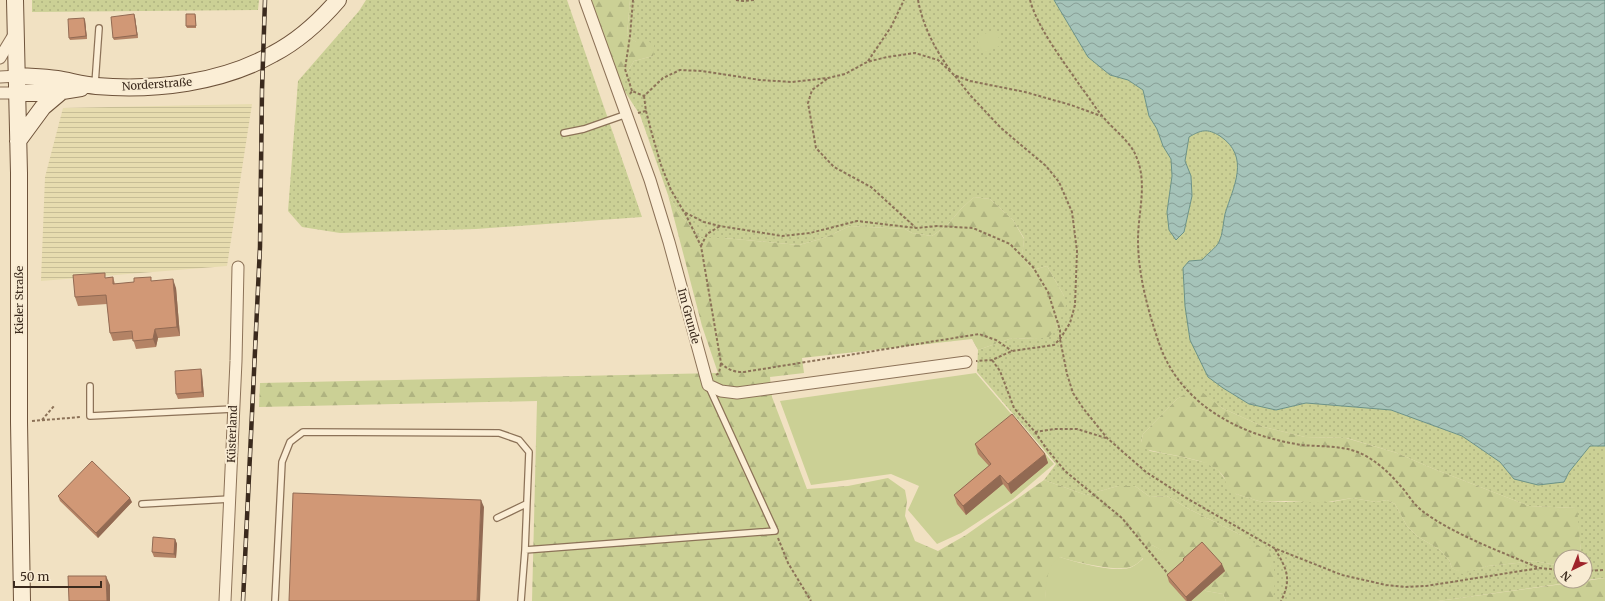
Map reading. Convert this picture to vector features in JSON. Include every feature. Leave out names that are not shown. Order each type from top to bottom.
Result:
[{"type":"main road","name":"Kieler Straße","points":[[15,0],[18,76],[19,422],[22,601]]},
{"type":"main road","name":"Norderstraße","points":[[18,76],[55,79],[95,86],[121,87],[172,85],[198,81],[233,71],[274,54],[317,22],[338,0]]},
{"type":"main road","name":"Norderstraße","points":[[18,93],[50,93],[95,86]]},
{"type":"main road","points":[[18,141],[43,107],[62,91]]},
{"type":"street","name":"Im Grunde","points":[[585,0],[650,180],[669,242],[708,385]]},
{"type":"street","points":[[0,58],[16,30]]},
{"type":"street","name":"Norderstraße","points":[[0,77],[18,76]]},
{"type":"street","name":"Norderstraße","points":[[0,93],[18,93]]},
{"type":"street","name":"Küsterland","points":[[225,601],[236,361],[238,267]]},
{"type":"street","points":[[708,385],[721,391],[737,393],[813,384],[966,362]]},
{"type":"lane","points":[[95,86],[99,28]]},
{"type":"lane","points":[[564,133],[584,129],[627,114]]},
{"type":"lane","points":[[525,550],[775,531],[708,385]]},
{"type":"lane","points":[[90,386],[90,416],[233,410]]},
{"type":"lane","points":[[275,601],[282,462],[290,442],[303,432],[499,433],[519,440],[529,452],[525,550],[521,601]]},
{"type":"lane","points":[[142,504],[230,499]]},
{"type":"lane","points":[[497,518],[526,504]]},
{"type":"path","points":[[632,92],[625,69],[633,0]]},
{"type":"path","points":[[736,0],[755,0]]},
{"type":"path","points":[[867,62],[891,27],[904,0]]},
{"type":"path","points":[[918,0],[930,36],[938,54],[970,95],[1001,128],[1046,166],[1059,182],[1072,212],[1077,251],[1075,305],[1070,323],[1060,339],[1054,345],[1012,350],[992,360],[966,362]]},
{"type":"path","points":[[1030,0],[1033,12],[1062,59],[1102,116],[1126,141],[1136,156],[1142,177],[1138,254],[1146,298],[1159,344],[1171,370],[1182,386],[1209,411],[1238,428],[1270,439],[1302,445],[1341,448],[1363,454],[1386,469],[1419,508],[1433,519],[1540,568]]},
{"type":"path","points":[[644,96],[664,78],[680,70],[702,71],[760,80],[792,82],[828,78],[845,74],[867,62],[915,53],[938,60],[954,75],[970,81],[1025,92],[1071,105],[1102,116]]},
{"type":"path","points":[[828,78],[812,90],[808,103],[816,148],[834,167],[871,187],[916,228]]},
{"type":"path","points":[[622,101],[632,92]]},
{"type":"path","points":[[632,92],[644,96]]},
{"type":"path","points":[[644,96],[646,112],[661,165],[671,190],[701,246],[721,363],[727,369],[734,372],[752,371],[979,334],[996,340],[1012,350]]},
{"type":"path","points":[[684,212],[704,222],[720,226],[782,236],[810,233],[857,221],[916,228],[937,226],[973,228],[1010,244],[1033,267],[1048,292],[1060,330],[1060,339],[1067,374],[1073,393],[1083,408],[1107,438],[1146,472],[1188,499],[1274,548],[1342,575],[1386,585],[1405,587],[1426,586],[1540,568],[1553,569]]},
{"type":"path","points":[[701,246],[707,234],[720,226]]},
{"type":"path","points":[[992,360],[1000,371],[1014,408],[1035,432],[1064,470],[1122,518],[1168,574]]},
{"type":"path","points":[[42,420],[54,406]]},
{"type":"path","points":[[19,422],[90,416]]},
{"type":"path","points":[[1035,432],[1054,429],[1077,429],[1107,438]]},
{"type":"path","points":[[775,531],[788,563],[810,601]]},
{"type":"path","points":[[1274,548],[1285,564],[1289,581],[1281,601]]},
{"type":"path","points":[[1593,571],[1605,570]]},
{"type":"shaded area","points":[[252,104],[227,266],[41,281],[45,177],[63,108]]},
{"type":"green space","points":[[32,0],[259,0],[258,10],[32,12]]},
{"type":"green space","points":[[366,0],[567,0],[642,217],[476,229],[340,233],[302,227],[288,211],[298,81],[359,11]]},
{"type":"green space","points":[[590,0],[630,0],[627,35],[636,42],[643,38],[654,45],[653,56],[634,61],[620,84]]},
{"type":"green space","points":[[630,0],[1054,0],[1088,57],[1110,75],[1128,80],[1143,90],[1149,116],[1157,129],[1163,146],[1171,159],[1172,176],[1167,212],[1184,232],[1192,196],[1191,176],[1185,161],[1189,137],[1201,131],[1211,132],[1220,136],[1229,144],[1235,153],[1237,173],[1225,214],[1219,242],[1202,260],[1189,261],[1208,377],[1249,404],[1276,410],[1306,403],[1391,410],[1462,436],[1500,462],[1514,479],[1564,482],[1569,472],[1590,446],[1605,446],[1605,578],[1593,579],[1593,549],[1581,549],[1576,508],[1529,506],[1397,453],[1347,438],[1305,437],[1264,427],[1222,408],[1196,388],[1177,399],[1143,434],[1141,442],[1150,451],[1207,463],[1218,470],[1236,494],[1262,502],[1332,502],[1352,498],[1376,502],[1387,500],[1395,504],[1407,526],[1417,536],[1440,550],[1449,560],[1452,568],[1462,573],[1488,566],[1535,561],[1553,564],[1553,585],[1438,601],[1273,601],[1241,535],[1187,508],[1167,496],[1150,497],[1135,486],[1118,486],[1086,495],[1044,480],[1056,464],[977,372],[978,350],[1012,338],[1035,339],[1056,329],[1057,319],[1064,296],[1047,266],[1033,270],[1022,258],[1024,238],[1013,220],[990,199],[974,197],[947,225],[932,236],[912,233],[905,229],[850,226],[824,238],[799,245],[724,238],[701,238],[683,218],[668,195],[640,115],[620,84],[634,61],[653,56],[627,35]]},
{"type":"green space","points":[[995,29],[1002,45],[983,53],[976,38]]},
{"type":"green space","points":[[668,195],[683,218],[701,238],[724,238],[799,245],[824,238],[850,226],[905,229],[912,233],[932,236],[947,225],[974,197],[990,199],[1013,220],[1024,239],[1022,258],[1033,270],[1047,266],[1064,296],[1066,306],[1057,319],[1056,329],[1049,337],[1035,339],[1012,338],[978,350],[972,339],[802,358],[804,373],[770,377],[772,397],[807,489],[848,486],[888,478],[905,490],[907,501],[905,516],[915,541],[938,551],[966,535],[1044,480],[1086,495],[1118,486],[1135,486],[1150,497],[1167,496],[1187,508],[1241,535],[1269,552],[1273,560],[1275,579],[1273,601],[1226,601],[1223,594],[1206,591],[1163,551],[1152,545],[1138,563],[1131,567],[1125,568],[1096,566],[1060,557],[1046,590],[1045,601],[532,601],[537,401],[259,407],[260,383],[718,373],[702,326]]},
{"type":"green space","points":[[976,373],[1054,464],[1013,499],[961,533],[937,544],[908,510],[919,486],[891,474],[811,485],[780,401]]},
{"type":"green space","points":[[1196,387],[1222,408],[1264,427],[1305,437],[1346,438],[1397,453],[1529,506],[1577,508],[1581,549],[1553,549],[1553,564],[1535,561],[1488,566],[1462,574],[1452,568],[1449,560],[1440,550],[1417,536],[1407,526],[1395,504],[1387,500],[1376,502],[1352,498],[1322,503],[1285,501],[1262,502],[1236,494],[1226,489],[1226,481],[1224,477],[1208,464],[1198,460],[1140,447],[1143,434],[1177,399]]},
{"type":"green space","points":[[1152,545],[1178,558],[1206,591],[1223,594],[1226,601],[1045,601],[1046,583],[1049,570],[1055,561],[1060,557],[1104,568],[1122,569],[1135,566],[1143,559],[1143,553]]},
{"type":"green space","points":[[1605,578],[1605,601],[1438,601],[1553,585],[1553,589],[1593,589],[1593,580]]},
{"type":"water","points":[[1054,0],[1605,0],[1605,446],[1590,446],[1569,472],[1564,482],[1538,485],[1514,479],[1500,462],[1462,436],[1391,410],[1306,403],[1276,410],[1249,404],[1208,377],[1190,340],[1185,306],[1183,268],[1189,261],[1202,260],[1219,242],[1225,214],[1237,173],[1235,153],[1229,144],[1220,136],[1211,132],[1201,131],[1189,137],[1185,161],[1191,176],[1192,196],[1184,232],[1176,240],[1169,230],[1167,212],[1172,176],[1171,159],[1163,146],[1157,129],[1149,116],[1143,90],[1128,80],[1110,75],[1088,57]]},
{"type":"building","points":[[134,14],[137,35],[113,38],[111,17]]},
{"type":"building","points":[[186,14],[195,14],[196,26],[186,26]]},
{"type":"building","points":[[84,18],[86,36],[69,38],[68,19]]},
{"type":"building","points":[[105,273],[105,278],[113,277],[113,284],[134,282],[134,278],[151,277],[151,281],[173,279],[177,327],[155,329],[153,339],[133,341],[132,331],[110,333],[106,295],[75,297],[73,275]]},
{"type":"building","points":[[201,369],[202,392],[176,394],[175,371]]},
{"type":"building","points":[[1012,414],[1045,454],[1008,484],[1000,475],[963,506],[954,495],[991,464],[975,444]]},
{"type":"building","points":[[92,461],[130,498],[96,533],[58,496]]},
{"type":"building","points":[[293,493],[481,500],[477,601],[289,601]]},
{"type":"building","points":[[153,537],[175,539],[174,554],[152,552]]},
{"type":"building","points":[[1202,542],[1222,564],[1186,597],[1167,575]]},
{"type":"building","points":[[68,576],[106,576],[107,601],[69,601]]},
{"type":"railway","points":[[243,601],[260,247],[265,0]]}]
